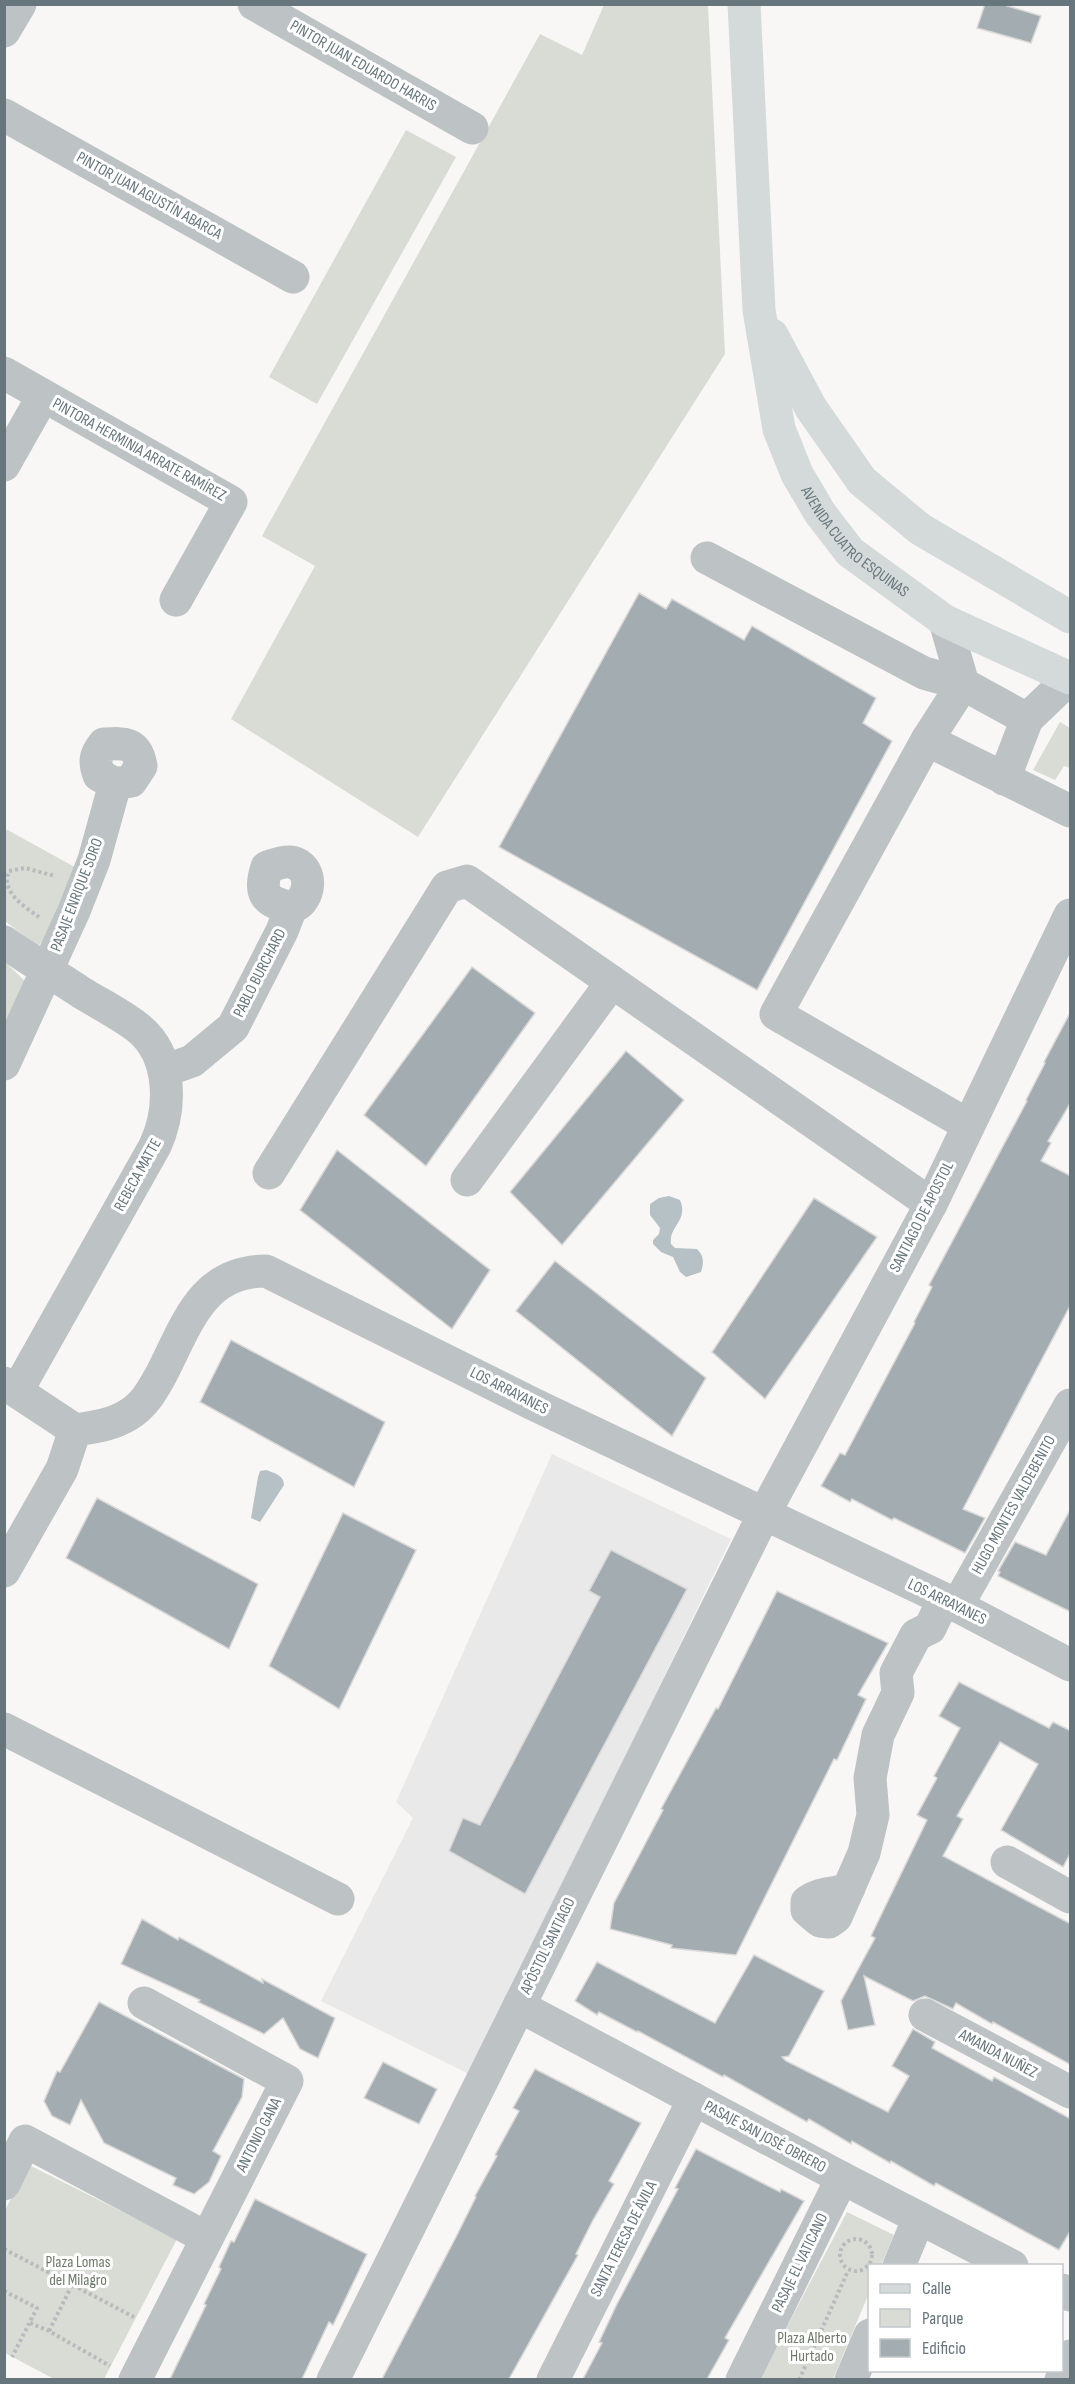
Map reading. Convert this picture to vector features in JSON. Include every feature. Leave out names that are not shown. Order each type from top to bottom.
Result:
[{"type":"main road","name":"AVENIDA CUATRO ESQUINAS","points":[[744,4],[759,310],[779,429],[797,474],[820,513],[850,552],[945,621],[1070,678]]},
{"type":"main road","name":"AVENIDA CUATRO ESQUINAS","points":[[759,310],[811,408],[862,481],[920,529],[1071,617]]},
{"type":"street","points":[[4,31],[20,4]]},
{"type":"street","name":"PINTOR JUAN EDUARDO HARRIS","points":[[254,4],[472,128]]},
{"type":"street","name":"PINTOR JUAN AGUSTÍN ABARCA","points":[[4,115],[293,277]]},
{"type":"street","name":"PINTORA HERMINIA ARRATE RAMÍREZ","points":[[4,373],[231,502],[176,600]]},
{"type":"street","name":"PINTORA HERMINIA ARRATE RAMÍREZ","points":[[4,465],[43,396]]},
{"type":"street","points":[[707,558],[924,673],[963,684],[1027,719]]},
{"type":"street","points":[[945,621],[963,684],[927,740],[776,1014],[968,1125]]},
{"type":"street","points":[[1004,778],[1027,719],[1070,678]]},
{"type":"street","points":[[927,740],[1071,811]]},
{"type":"street","name":"PASAJE ENRIQUE SORO","points":[[4,1064],[24,1024],[81,893],[94,860],[115,784]]},
{"type":"street","points":[[268,1173],[447,887],[467,881],[931,1203]]},
{"type":"street","name":"PABLO BURCHARD","points":[[164,1071],[192,1061],[233,1027],[282,932],[291,908]]},
{"type":"street","name":"SANTIAGO DE APOSTOL","points":[[764,1514],[931,1203],[1071,915]]},
{"type":"street","name":"REBECA MATTE","points":[[4,942],[138,1028],[149,1041],[164,1071],[167,1104],[158,1139],[11,1387]]},
{"type":"street","points":[[467,1180],[612,982]]},
{"type":"street","name":"LOS ARRAYANES","points":[[75,1430],[104,1426],[129,1415],[149,1397],[200,1300],[219,1283],[245,1271],[266,1271],[533,1404],[951,1603],[1071,1665]]},
{"type":"street","points":[[4,1571],[62,1470],[75,1430],[11,1387]]},
{"type":"street","name":"HUGO MONTES VALDEBENITO","points":[[849,1888],[864,1853],[873,1815],[870,1778],[878,1736],[898,1693],[896,1673],[916,1635],[930,1629],[951,1603],[1071,1405]]},
{"type":"street","name":"APÓSTOL SANTIAGO","points":[[333,2379],[764,1514]]},
{"type":"street","points":[[4,1729],[338,1899]]},
{"type":"street","points":[[1007,1862],[1071,1897]]},
{"type":"street","name":"ANTONIO GANA","points":[[123,2373],[207,2238],[286,2081],[144,2003]]},
{"type":"street","name":"PASAJE SAN JOSÉ OBRERO","points":[[519,2006],[842,2178],[1010,2264]]},
{"type":"street","name":"AMANDA NUÑEZ","points":[[925,2015],[1071,2092]]},
{"type":"street","name":"SANTA TERESA DE ÁVILA","points":[[553,2379],[694,2099]]},
{"type":"street","points":[[4,2184],[26,2141],[207,2238]]},
{"type":"street","name":"PASAJE EL VATICANO","points":[[742,2379],[842,2178]]},
{"type":"street","points":[[899,2264],[919,2218]]},
{"type":"street","points":[[851,2379],[868,2341]]},
{"type":"street","points":[[1061,2379],[1071,2356]]},
{"type":"path","points":[[4,867],[9,871],[25,868],[49,874],[66,881],[81,893]]},
{"type":"path","points":[[9,871],[5,878],[8,889],[20,904],[40,918],[61,938]]},
{"type":"path","points":[[848,2271],[842,2264],[842,2247],[847,2242],[856,2239],[865,2242],[873,2256],[869,2264]]},
{"type":"path","points":[[4,2249],[135,2318]]},
{"type":"path","points":[[848,2271],[865,2268],[868,2265]]},
{"type":"path","points":[[49,2331],[79,2271]]},
{"type":"path","points":[[800,2379],[848,2271]]},
{"type":"path","points":[[4,2291],[37,2308],[12,2357]]},
{"type":"path","points":[[30,2323],[49,2331],[123,2373]]},
{"type":"shaded area","points":[[669,1196],[680,1200],[682,1207],[680,1218],[672,1232],[671,1244],[675,1248],[697,1249],[703,1259],[701,1272],[686,1277],[680,1272],[673,1257],[661,1252],[653,1244],[660,1228],[650,1215],[650,1204],[659,1198]]},
{"type":"shaded area","points":[[552,1454],[731,1539],[471,2075],[321,2001],[413,1818],[396,1802]]},
{"type":"shaded area","points":[[266,1470],[280,1477],[284,1485],[260,1522],[251,1518],[258,1477],[260,1471]]},
{"type":"green space","points":[[604,5],[708,5],[725,354],[418,837],[231,719],[315,566],[262,536],[540,34],[582,55]]},
{"type":"green space","points":[[406,130],[456,157],[317,404],[269,377]]},
{"type":"green space","points":[[1060,722],[1070,728],[1070,768],[1064,766],[1055,780],[1033,770]]},
{"type":"green space","points":[[4,828],[80,870],[64,909],[38,947],[5,921]]},
{"type":"green space","points":[[5,962],[31,987],[5,1033]]},
{"type":"green space","name":"Plaza Lomas del Milagro","points":[[29,2165],[177,2239],[104,2379],[54,2379],[5,2353],[5,2210]]},
{"type":"green space","name":"Plaza Alberto Hurtado","points":[[847,2212],[894,2235],[881,2264],[868,2264],[868,2295],[833,2379],[759,2380]]},
{"type":"building","points":[[985,4],[1001,4],[1041,16],[1031,43],[977,28]]},
{"type":"building","points":[[639,593],[666,609],[672,599],[744,640],[752,626],[876,698],[863,723],[892,741],[757,990],[499,847]]},
{"type":"building","points":[[472,967],[535,1013],[426,1166],[364,1115]]},
{"type":"building","points":[[1071,1011],[1071,1102],[1048,1141],[1051,1143],[1041,1161],[1071,1176],[1071,1304],[963,1509],[985,1518],[965,1553],[852,1499],[850,1502],[821,1486],[840,1453],[845,1455],[915,1323],[932,1287],[929,1285],[1027,1101],[1044,1062]]},
{"type":"building","points":[[626,1051],[684,1100],[562,1245],[510,1192]]},
{"type":"building","points":[[337,1150],[490,1270],[452,1329],[300,1210]]},
{"type":"building","points":[[814,1198],[877,1237],[765,1399],[712,1352]]},
{"type":"building","points":[[555,1261],[706,1378],[672,1436],[516,1311]]},
{"type":"building","points":[[231,1340],[385,1422],[354,1487],[200,1402]]},
{"type":"building","points":[[97,1498],[258,1584],[229,1649],[66,1558]]},
{"type":"building","points":[[1071,1508],[1071,1612],[998,1576],[1000,1572],[998,1571],[1015,1542],[1046,1555]]},
{"type":"building","points":[[343,1513],[416,1550],[339,1709],[269,1666]]},
{"type":"building","points":[[611,1550],[687,1589],[525,1894],[449,1851],[463,1818],[480,1825],[600,1597],[589,1591]]},
{"type":"building","points":[[777,1591],[888,1643],[858,1695],[866,1699],[837,1760],[834,1759],[736,1955],[671,1948],[672,1945],[610,1929],[614,1903],[663,1810],[661,1809],[716,1708],[718,1709]]},
{"type":"building","points":[[959,1682],[1049,1728],[1053,1722],[1071,1731],[1071,1852],[1063,1867],[1001,1830],[1038,1764],[1000,1742],[957,1816],[963,1819],[943,1856],[1071,1924],[1071,2065],[956,2003],[953,2009],[925,1996],[913,2001],[864,1976],[875,2025],[848,2030],[841,2001],[875,1938],[871,1936],[927,1820],[917,1815],[937,1778],[934,1776],[960,1728],[939,1716]]},
{"type":"building","points":[[142,1919],[178,1940],[179,1937],[263,1983],[262,1979],[335,2018],[318,2058],[300,2049],[283,2018],[264,2034],[198,2002],[200,2000],[121,1964]]},
{"type":"building","points":[[754,1955],[824,1991],[789,2056],[782,2057],[786,2061],[888,2112],[909,2076],[892,2066],[913,2029],[935,2042],[932,2048],[992,2081],[994,2077],[1071,2119],[1071,2230],[1059,2250],[936,2183],[934,2186],[852,2141],[851,2144],[809,2119],[807,2122],[724,2075],[723,2077],[599,2012],[597,2015],[575,2001],[597,1962],[715,2023]]},
{"type":"building","points":[[99,2002],[244,2079],[242,2097],[213,2151],[221,2156],[209,2182],[194,2194],[173,2185],[176,2178],[104,2143],[81,2100],[70,2125],[52,2116],[44,2101],[57,2071],[60,2072]]},
{"type":"building","points":[[383,2062],[437,2089],[419,2124],[364,2098]]},
{"type":"building","points":[[535,2069],[641,2123],[609,2181],[614,2184],[593,2220],[576,2254],[578,2255],[509,2379],[382,2379],[497,2156],[495,2155],[519,2111],[513,2108]]},
{"type":"building","points":[[696,2149],[780,2192],[781,2189],[804,2201],[725,2338],[729,2340],[707,2379],[583,2379],[602,2343],[599,2342],[617,2304],[678,2189],[675,2188]]},
{"type":"building","points":[[255,2199],[367,2254],[333,2325],[329,2322],[302,2379],[170,2379],[206,2305],[204,2304],[221,2269],[219,2267],[231,2241],[234,2242]]}]
